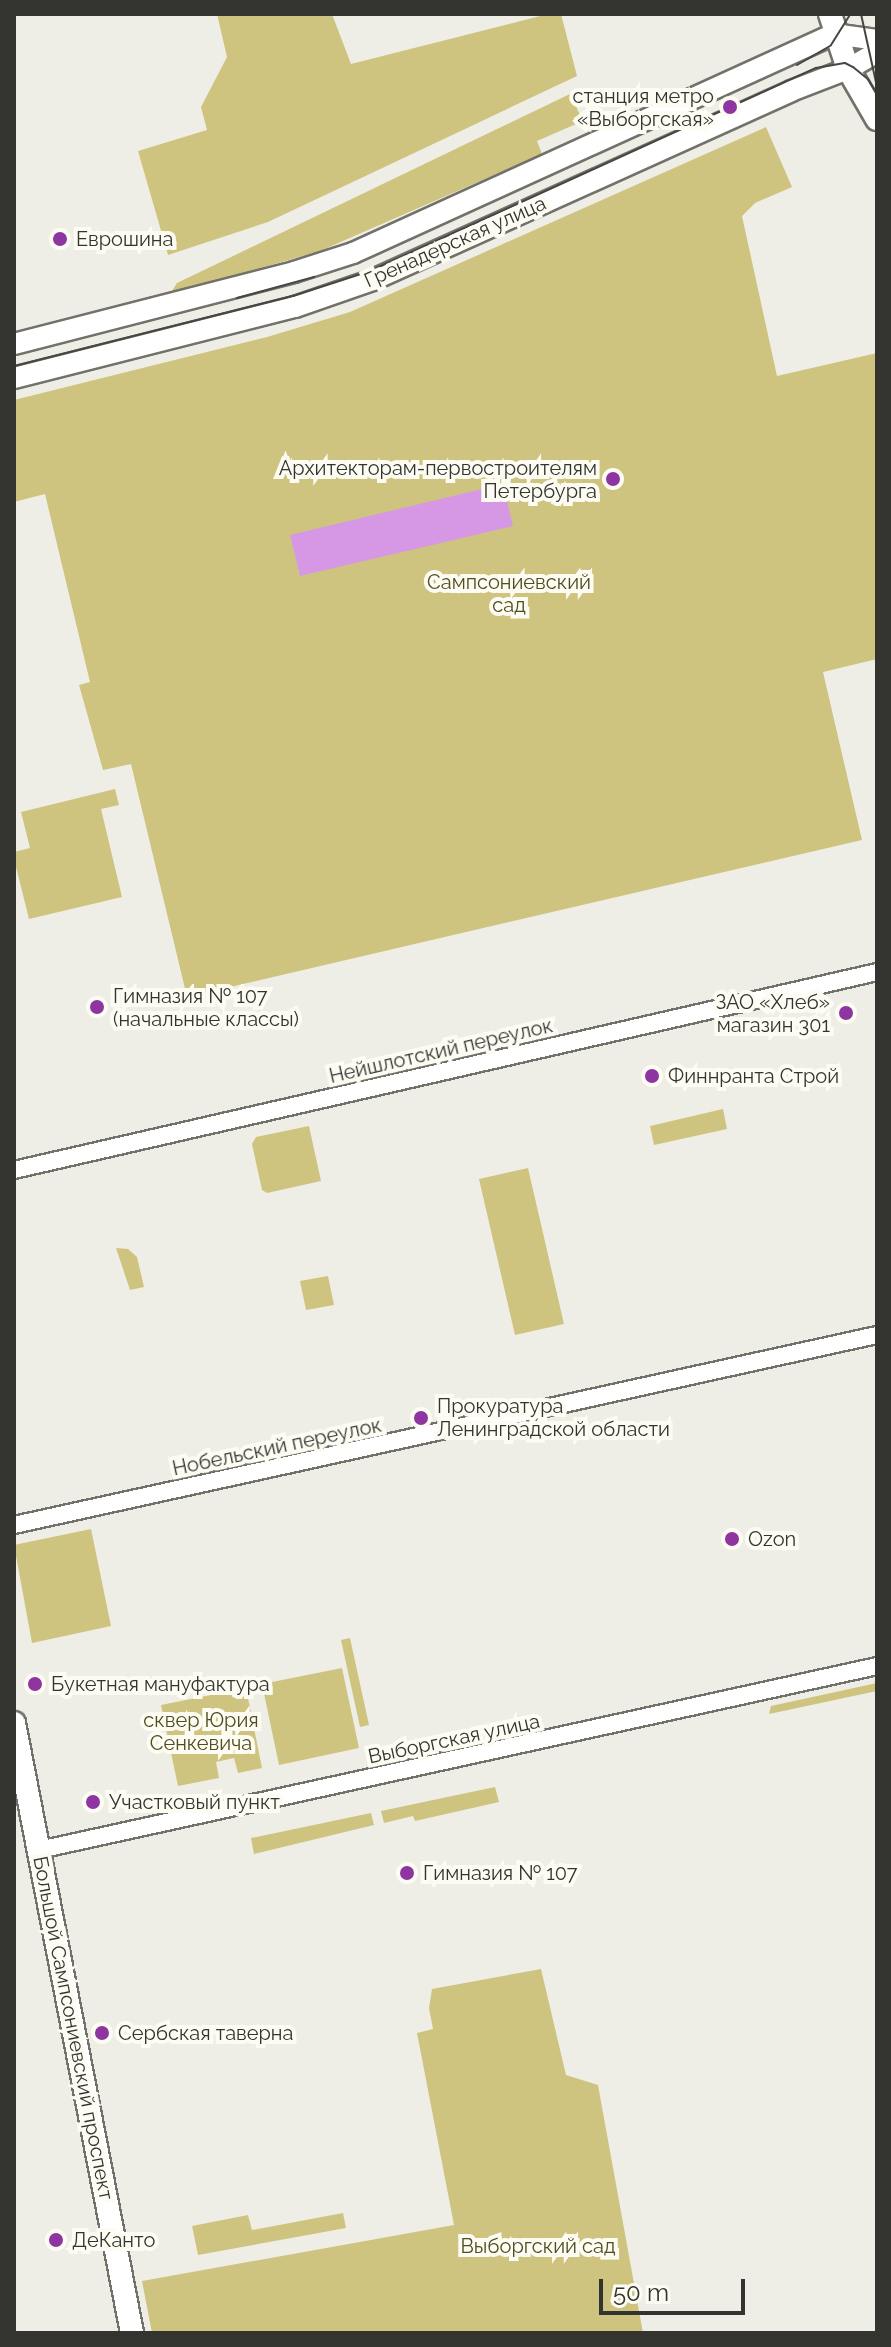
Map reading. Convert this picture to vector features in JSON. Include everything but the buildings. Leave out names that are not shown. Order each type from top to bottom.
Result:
[{"type":"main road","points":[[832,24],[848,69],[877,119]]},
{"type":"main road","name":"Большой Сампсониевский проспект","points":[[14,1723],[132,2333]]},
{"type":"street","points":[[832,24],[877,40]]},
{"type":"street","name":"Гренадерская улица","points":[[14,344],[294,272],[353,253],[832,24]]},
{"type":"street","name":"Гренадерская улица","points":[[14,378],[295,307],[373,280],[791,91],[848,69],[877,52]]},
{"type":"street","name":"Нейшлотский переулок","points":[[14,1170],[877,972]]},
{"type":"street","name":"Нобельский переулок","points":[[14,1525],[877,1335]]},
{"type":"street","name":"Выборгская улица","points":[[39,1850],[877,1666]]},
{"type":"green space","points":[[217,14],[332,14],[351,64],[548,14],[561,14],[577,76],[268,222],[168,255],[138,151],[207,130],[201,107],[227,57]]},
{"type":"green space","points":[[570,94],[583,121],[537,141],[542,154],[320,251],[170,294],[177,283]]},
{"type":"green space","name":"Сампсониевский сад","points":[[766,127],[792,187],[755,203],[742,216],[777,376],[877,353],[877,659],[823,672],[862,840],[187,997],[131,764],[103,770],[79,685],[90,682],[45,494],[14,502],[14,400],[267,337],[350,312]]},
{"type":"green space","points":[[115,789],[119,805],[101,809],[122,897],[29,919],[14,859],[14,852],[30,848],[21,812]]},
{"type":"green space","points":[[723,1109],[727,1129],[654,1145],[650,1126]]},
{"type":"green space","points":[[309,1126],[321,1181],[267,1193],[262,1190],[252,1144],[256,1137]]},
{"type":"green space","points":[[528,1168],[564,1324],[515,1335],[479,1179]]},
{"type":"green space","points":[[116,1248],[128,1249],[137,1257],[144,1287],[130,1290]]},
{"type":"green space","points":[[328,1276],[334,1305],[306,1310],[300,1281]]},
{"type":"green space","points":[[91,1529],[111,1626],[32,1643],[14,1545]]},
{"type":"green space","points":[[350,1638],[369,1725],[360,1727],[341,1640]]},
{"type":"green space","name":"сквер Юрия Сенкевича","points":[[342,1668],[359,1748],[279,1765],[262,1684]]},
{"type":"green space","points":[[877,1683],[877,1691],[769,1714],[771,1706]]},
{"type":"green space","name":"сквер Юрия Сенкевича","points":[[246,1688],[262,1768],[238,1773],[234,1758],[216,1762],[219,1778],[178,1786],[161,1705]]},
{"type":"green space","points":[[495,1787],[499,1802],[415,1821],[413,1816],[384,1823],[381,1811]]},
{"type":"green space","points":[[371,1813],[374,1825],[254,1854],[251,1838]]},
{"type":"green space","name":"Выборгский сад","points":[[541,1969],[566,2075],[598,2085],[643,2333],[152,2333],[142,2281],[454,2225],[417,2033],[433,2029],[429,2008],[432,1989]]},
{"type":"green space","points":[[343,2213],[346,2228],[198,2255],[192,2226],[248,2215],[252,2230]]},
{"type":"shaded area","points":[[503,484],[513,526],[300,576],[290,535]]},
{"type":"tram line","points":[[797,65],[831,45],[850,14]]},
{"type":"tram line","points":[[861,14],[877,87]]},
{"type":"tram line","points":[[14,366],[293,296],[370,271],[816,68],[845,63],[868,79],[877,94]]},
{"type":"tram line","points":[[237,298],[314,277]]},
{"type":"place","name":"станция метро «Выборгская»","points":[[730,107]]},
{"type":"place","name":"Еврошина","points":[[60,239]]},
{"type":"place","name":"Архитекторам-первостроителям Петербурга","points":[[613,479]]},
{"type":"place","name":"Гимназия № 107 (начальные классы)","points":[[97,1007]]},
{"type":"place","name":"ЗАО «Хлеб» магазин 301","points":[[846,1013]]},
{"type":"place","name":"Финнранта Строй","points":[[652,1076]]},
{"type":"place","name":"Прокуратура Ленинградской области","points":[[421,1418]]},
{"type":"place","name":"Ozon","points":[[732,1539]]},
{"type":"place","name":"Букетная мануфактура","points":[[35,1684]]},
{"type":"place","name":"Участковый пункт","points":[[93,1802]]},
{"type":"place","name":"Гимназия № 107","points":[[407,1873]]},
{"type":"place","name":"Сербская таверна","points":[[102,2033]]},
{"type":"place","name":"ДеКанто","points":[[56,2240]]}]
